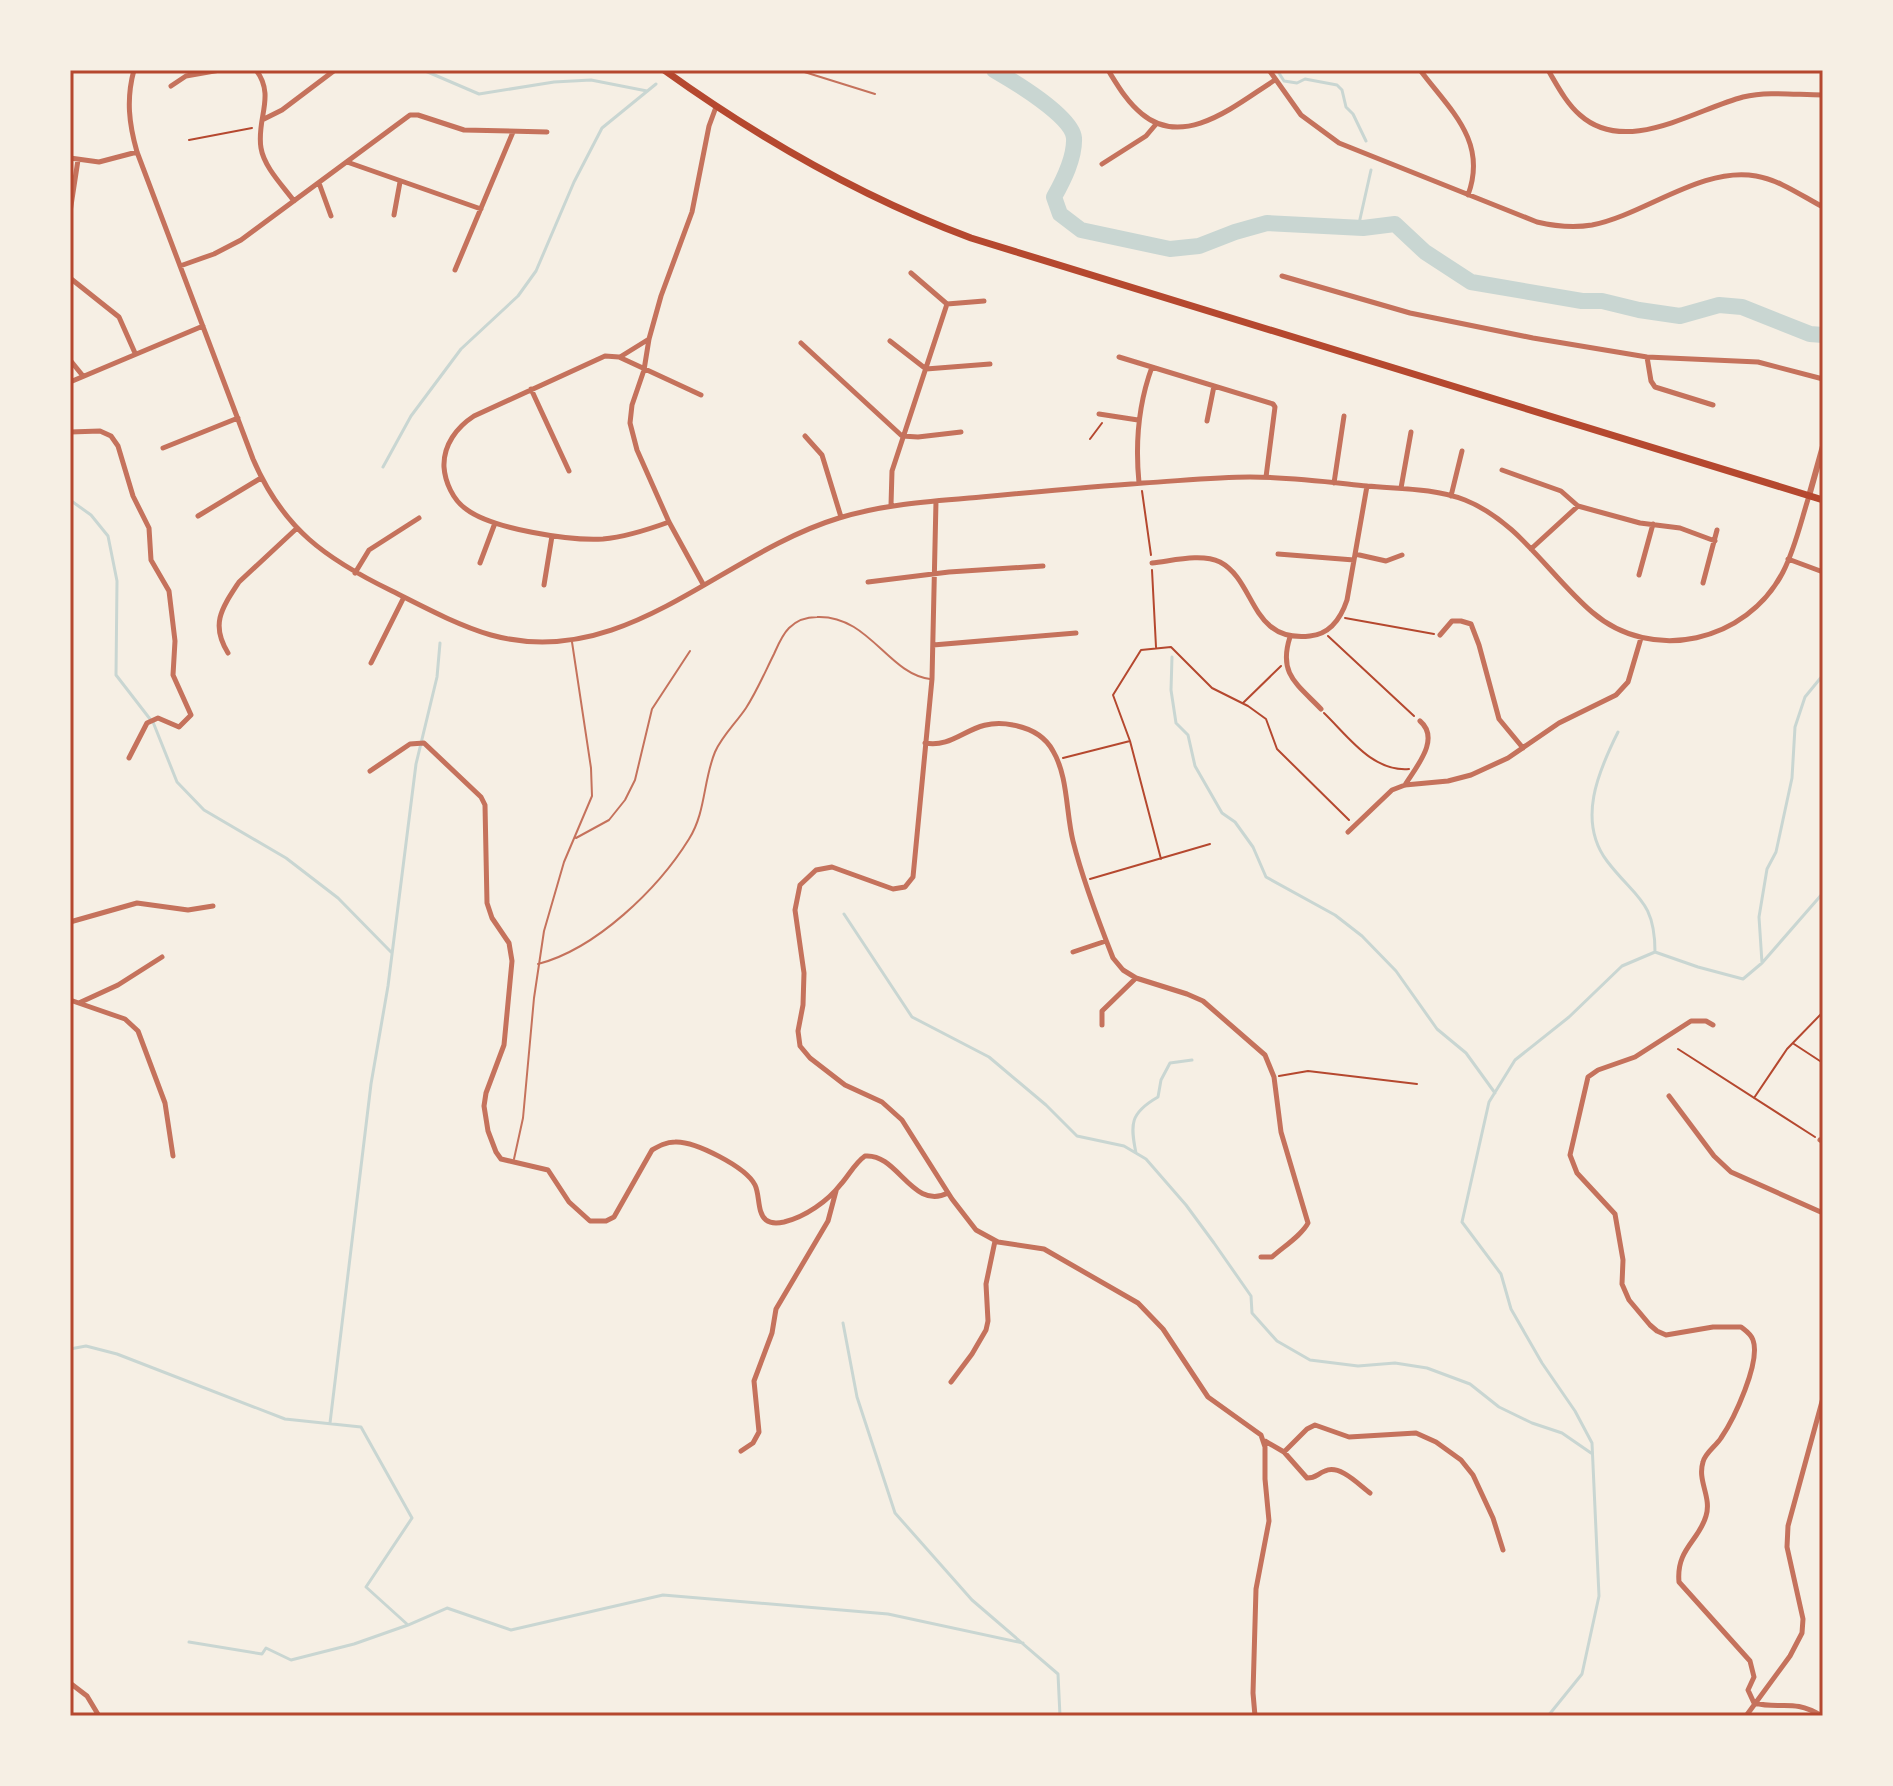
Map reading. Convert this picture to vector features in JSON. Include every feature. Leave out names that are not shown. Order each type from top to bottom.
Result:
[{"type":"main road","points":[[664,70],[768,140],[922,220],[971,238],[1823,500]]},
{"type":"street","points":[[134,70],[128,105],[137,152],[261,478],[278,506],[296,529],[319,550],[355,573],[488,634],[533,642],[572,641],[604,634],[627,626],[790,536],[841,517],[891,505],[1139,483],[1266,477],[1401,488],[1451,496],[1492,515],[1531,549],[1597,616],[1616,628],[1641,638],[1690,640],[1734,625],[1764,600],[1788,559],[1823,446]]},
{"type":"street","points":[[171,86],[186,76],[220,70]]},
{"type":"street","points":[[256,70],[266,87],[267,98],[262,123],[263,155],[294,201]]},
{"type":"street","points":[[262,123],[335,70]]},
{"type":"street","points":[[478,70],[509,70]]},
{"type":"street","points":[[1108,70],[1133,107],[1157,123],[1181,127],[1202,123],[1275,80]]},
{"type":"street","points":[[1269,70],[1301,115],[1339,143],[1537,222],[1583,226],[1607,221],[1702,183],[1746,175],[1778,182],[1823,207]]},
{"type":"street","points":[[1420,70],[1471,141],[1475,168],[1468,195]]},
{"type":"street","points":[[1548,70],[1579,115],[1601,128],[1623,132],[1645,130],[1752,95],[1823,95]]},
{"type":"street","points":[[703,584],[669,522],[631,432],[632,405],[644,370],[649,339],[661,296],[690,222],[709,126],[716,107]]},
{"type":"street","points":[[180,266],[241,240],[413,115],[464,130],[547,132]]},
{"type":"street","points":[[1102,164],[1146,136],[1157,123]]},
{"type":"street","points":[[455,270],[513,132]]},
{"type":"street","points":[[70,158],[109,161],[137,152]]},
{"type":"street","points":[[70,212],[78,160]]},
{"type":"street","points":[[347,162],[481,209]]},
{"type":"street","points":[[394,215],[400,182]]},
{"type":"street","points":[[319,183],[331,216]]},
{"type":"street","points":[[911,273],[947,304],[984,301]]},
{"type":"street","points":[[1282,276],[1410,313],[1608,352],[1758,362],[1823,379]]},
{"type":"street","points":[[70,278],[119,317],[135,353]]},
{"type":"street","points":[[891,505],[892,471],[947,304]]},
{"type":"street","points":[[70,382],[203,326]]},
{"type":"street","points":[[649,339],[619,357],[598,358],[465,421],[453,436],[446,453],[444,471],[457,501],[472,514],[495,523],[552,536],[611,538],[646,531],[669,522]]},
{"type":"street","points":[[890,341],[926,369],[990,364]]},
{"type":"street","points":[[801,343],[902,436],[961,432]]},
{"type":"street","points":[[619,357],[701,395]]},
{"type":"street","points":[[1119,357],[1274,406],[1266,477]]},
{"type":"street","points":[[1647,357],[1655,387],[1713,405]]},
{"type":"street","points":[[70,360],[83,376]]},
{"type":"street","points":[[1139,483],[1138,420],[1141,396],[1152,367]]},
{"type":"street","points":[[1207,421],[1214,386]]},
{"type":"street","points":[[531,389],[569,471]]},
{"type":"street","points":[[1099,414],[1138,420]]},
{"type":"street","points":[[1334,483],[1344,416]]},
{"type":"street","points":[[163,448],[238,418]]},
{"type":"street","points":[[70,432],[100,431],[114,439],[133,496],[149,528],[151,560],[171,597],[175,641],[173,675],[191,715],[179,727],[158,718],[147,723],[129,758]]},
{"type":"street","points":[[1401,488],[1411,432]]},
{"type":"street","points":[[805,436],[822,455],[841,517]]},
{"type":"street","points":[[1451,496],[1462,451]]},
{"type":"street","points":[[1502,470],[1561,491],[1578,506],[1689,531],[1715,541]]},
{"type":"street","points":[[198,516],[261,478]]},
{"type":"street","points":[[1152,563],[1195,559],[1221,563],[1232,573],[1262,617],[1279,633],[1290,637],[1324,633],[1340,617],[1347,600],[1367,486]]},
{"type":"street","points":[[936,501],[932,679],[914,872],[905,887],[893,889],[839,868],[824,868],[811,873],[800,885],[795,910],[804,973],[798,1039],[803,1052],[852,1090],[882,1102],[902,1120],[948,1193],[976,1230],[995,1241],[1044,1249],[1138,1303],[1163,1329],[1208,1397],[1284,1452],[1307,1478],[1313,1479],[1327,1470],[1336,1469],[1370,1493]]},
{"type":"street","points":[[1531,549],[1578,506]]},
{"type":"street","points":[[355,573],[369,550],[419,518]]},
{"type":"street","points":[[480,563],[495,523]]},
{"type":"street","points":[[1639,575],[1653,524]]},
{"type":"street","points":[[228,653],[217,626],[233,591],[296,529]]},
{"type":"street","points":[[1703,583],[1717,530]]},
{"type":"street","points":[[544,585],[552,536]]},
{"type":"street","points":[[1278,554],[1386,561],[1402,555]]},
{"type":"street","points":[[1788,559],[1823,572]]},
{"type":"street","points":[[868,582],[1043,566]]},
{"type":"street","points":[[371,663],[404,597]]},
{"type":"street","points":[[1440,635],[1452,621],[1471,624],[1499,719],[1523,748]]},
{"type":"street","points":[[933,645],[1076,633]]},
{"type":"street","points":[[1290,637],[1285,663],[1291,677],[1321,709]]},
{"type":"street","points":[[1348,832],[1385,795],[1405,785],[1459,779],[1497,764],[1559,723],[1602,703],[1624,688],[1632,672],[1641,638]]},
{"type":"street","points":[[1405,785],[1429,740],[1428,730],[1420,721]]},
{"type":"street","points":[[925,743],[947,742],[978,725],[1011,724],[1034,732],[1045,740],[1057,759],[1072,839],[1117,965],[1136,978],[1203,1001],[1259,1049],[1269,1062],[1281,1132],[1308,1223],[1272,1257],[1261,1257]]},
{"type":"street","points":[[370,771],[410,744],[424,743],[481,797],[485,805],[487,903],[492,918],[509,943],[512,961],[504,1045],[488,1083],[484,1106],[485,1119],[499,1157],[548,1170],[569,1202],[590,1221],[606,1221],[614,1217],[652,1150],[668,1142],[687,1143],[700,1148],[748,1175],[757,1189],[763,1215],[770,1222],[793,1219],[836,1190],[861,1159],[871,1156],[884,1162],[926,1196],[940,1197],[948,1193]]},
{"type":"street","points":[[70,922],[137,903],[188,910],[213,906]]},
{"type":"street","points":[[1073,952],[1106,941]]},
{"type":"street","points":[[80,1002],[118,985],[162,957]]},
{"type":"street","points":[[1102,1025],[1102,1011],[1136,978]]},
{"type":"street","points":[[70,1000],[125,1019],[138,1031],[165,1103],[173,1156]]},
{"type":"street","points":[[1713,1025],[1706,1021],[1691,1021],[1635,1057],[1598,1070],[1588,1077],[1570,1155],[1577,1173],[1615,1214],[1623,1260],[1622,1284],[1629,1300],[1650,1325],[1657,1331],[1673,1335],[1713,1327],[1741,1327],[1753,1340],[1755,1356],[1735,1415],[1703,1459],[1706,1518],[1685,1549],[1678,1578],[1685,1591],[1708,1612],[1750,1661],[1754,1677],[1748,1690],[1754,1703]]},
{"type":"street","points":[[1669,1096],[1714,1156],[1731,1172],[1823,1213]]},
{"type":"street","points":[[741,1451],[753,1443],[759,1432],[754,1381],[772,1333],[776,1309],[828,1221],[836,1190]]},
{"type":"street","points":[[951,1382],[986,1330],[986,1284],[995,1241]]},
{"type":"street","points":[[1746,1716],[1790,1656],[1802,1633],[1803,1619],[1787,1547],[1788,1526],[1823,1398]]},
{"type":"street","points":[[1284,1452],[1315,1425],[1349,1437],[1401,1433],[1424,1435],[1461,1460],[1473,1475],[1493,1518],[1503,1550]]},
{"type":"street","points":[[1255,1716],[1254,1616],[1269,1521],[1264,1440]]},
{"type":"street","points":[[70,1683],[87,1696],[99,1716]]},
{"type":"street","points":[[1754,1703],[1801,1705],[1822,1716]]},
{"type":"lane","points":[[798,70],[875,94]]},
{"type":"lane","points":[[538,964],[562,956],[609,926],[654,885],[680,853],[700,818],[716,750],[749,704],[780,641],[791,626],[819,617],[839,621],[870,637],[907,672],[932,679]]},
{"type":"lane","points":[[514,1162],[523,1118],[538,964],[555,886],[589,808],[593,785],[572,641]]},
{"type":"lane","points":[[575,839],[609,820],[625,800],[635,780],[652,709],[690,651]]},
{"type":"path","points":[[189,140],[262,123]]},
{"type":"path","points":[[1090,439],[1108,415]]},
{"type":"path","points":[[1340,617],[1440,635]]},
{"type":"path","points":[[1324,633],[1420,721]]},
{"type":"path","points":[[1161,859],[1130,741],[1113,695],[1141,650],[1171,647],[1212,688],[1243,703],[1266,719],[1277,749],[1354,826]]},
{"type":"path","points":[[1243,703],[1274,670],[1285,663]]},
{"type":"path","points":[[1321,709],[1378,764],[1392,768],[1415,768]]},
{"type":"path","points":[[1057,759],[1130,741]]},
{"type":"path","points":[[1085,881],[1210,844]]},
{"type":"path","points":[[1754,1098],[1793,1043],[1823,1012]]},
{"type":"path","points":[[1793,1043],[1823,1063]]},
{"type":"path","points":[[1678,1049],[1821,1141]]},
{"type":"path","points":[[1274,1077],[1308,1071],[1417,1084]]},
{"type":"waterway","points":[[423,70],[479,94],[554,82],[591,80],[647,91]]},
{"type":"waterway","points":[[994,70],[1040,100],[1071,129],[1073,153],[1054,197],[1060,214],[1081,230],[1170,249],[1199,246],[1267,223],[1363,228],[1395,224],[1425,252],[1471,282],[1680,316],[1719,305],[1742,307],[1810,334],[1823,335]]},
{"type":"waterway","points":[[1277,70],[1284,81],[1297,83],[1305,79],[1337,85],[1366,141]]},
{"type":"waterway","points":[[383,467],[411,416],[461,349],[518,296],[536,271],[574,182],[602,128],[656,84]]},
{"type":"waterway","points":[[1358,228],[1371,170]]},
{"type":"waterway","points":[[70,500],[91,515],[108,536],[117,581],[116,675],[150,719]]},
{"type":"waterway","points":[[330,1423],[371,1084],[388,986],[416,764],[437,677],[440,643]]},
{"type":"waterway","points":[[1172,657],[1171,690],[1176,723],[1188,735],[1195,766],[1222,813],[1235,822],[1253,847],[1266,877],[1335,915],[1362,936],[1396,971],[1437,1029],[1466,1053],[1495,1093]]},
{"type":"waterway","points":[[1762,963],[1759,917],[1767,869],[1776,852],[1792,778],[1795,727],[1805,697],[1823,675]]},
{"type":"waterway","points":[[153,722],[177,782],[204,810],[286,858],[338,898],[391,952]]},
{"type":"waterway","points":[[1618,732],[1598,780],[1592,813],[1593,830],[1607,861],[1647,910],[1655,952]]},
{"type":"waterway","points":[[1548,1716],[1582,1674],[1599,1596],[1592,1443],[1511,1309],[1501,1274],[1462,1222],[1489,1102],[1515,1060],[1569,1017],[1622,966],[1655,952],[1743,979],[1762,963],[1823,893]]},
{"type":"waterway","points":[[844,914],[912,1017],[989,1057],[1077,1136],[1124,1146],[1146,1159],[1214,1243],[1251,1296],[1252,1313],[1277,1341],[1310,1360],[1358,1366],[1395,1363],[1427,1368],[1470,1384],[1499,1407],[1562,1433],[1591,1453]]},
{"type":"waterway","points":[[1136,1153],[1133,1127],[1137,1114],[1158,1097],[1161,1080],[1170,1063],[1192,1060]]},
{"type":"waterway","points":[[843,1323],[857,1397],[895,1513],[972,1600],[1058,1674],[1060,1716]]},
{"type":"waterway","points":[[70,1349],[86,1346],[117,1354],[285,1419],[361,1427],[412,1518],[366,1587],[408,1625],[447,1608],[511,1630],[663,1595],[888,1614],[1023,1643]]},
{"type":"waterway","points":[[189,1642],[262,1654],[266,1648],[291,1660],[354,1644],[408,1625]]}]
